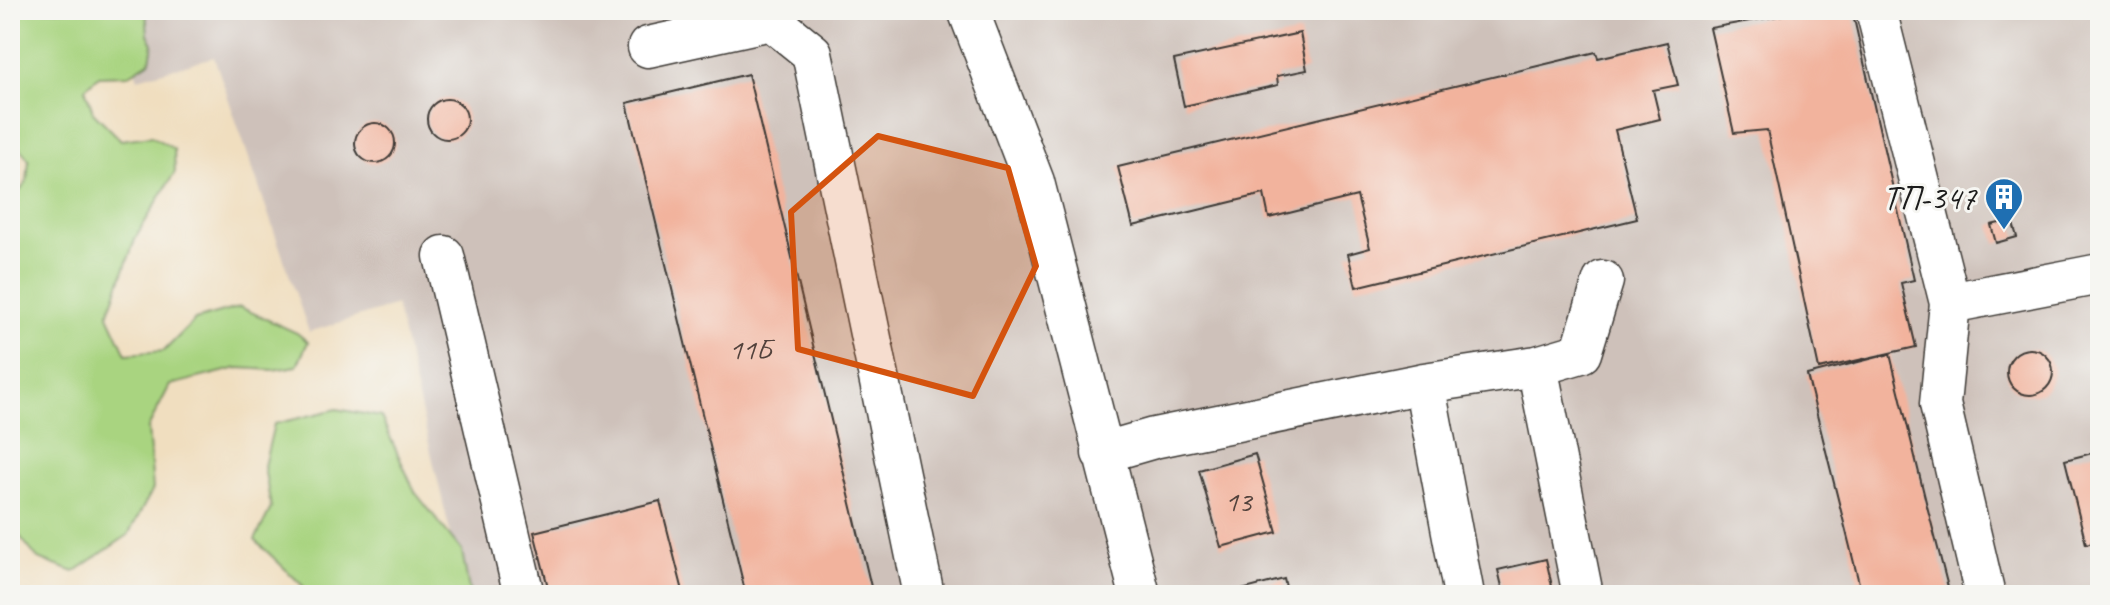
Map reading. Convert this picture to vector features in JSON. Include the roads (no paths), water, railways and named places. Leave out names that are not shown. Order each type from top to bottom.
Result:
[{"type":"lane","points":[[968,10],[1034,182],[1140,595]]},
{"type":"lane","points":[[1876,10],[1950,303],[1940,404],[1985,595]]},
{"type":"lane","points":[[648,47],[771,20],[812,53],[924,595]]},
{"type":"lane","points":[[444,256],[524,595]]},
{"type":"lane","points":[[1950,303],[2100,274]]},
{"type":"lane","points":[[1102,453],[1154,438],[1424,383],[1537,366],[1581,353],[1603,281]]},
{"type":"lane","points":[[1537,366],[1583,595]]},
{"type":"lane","points":[[1424,383],[1464,595]]},
{"type":"place","name":"ТП-347","points":[[2004,231]]}]
